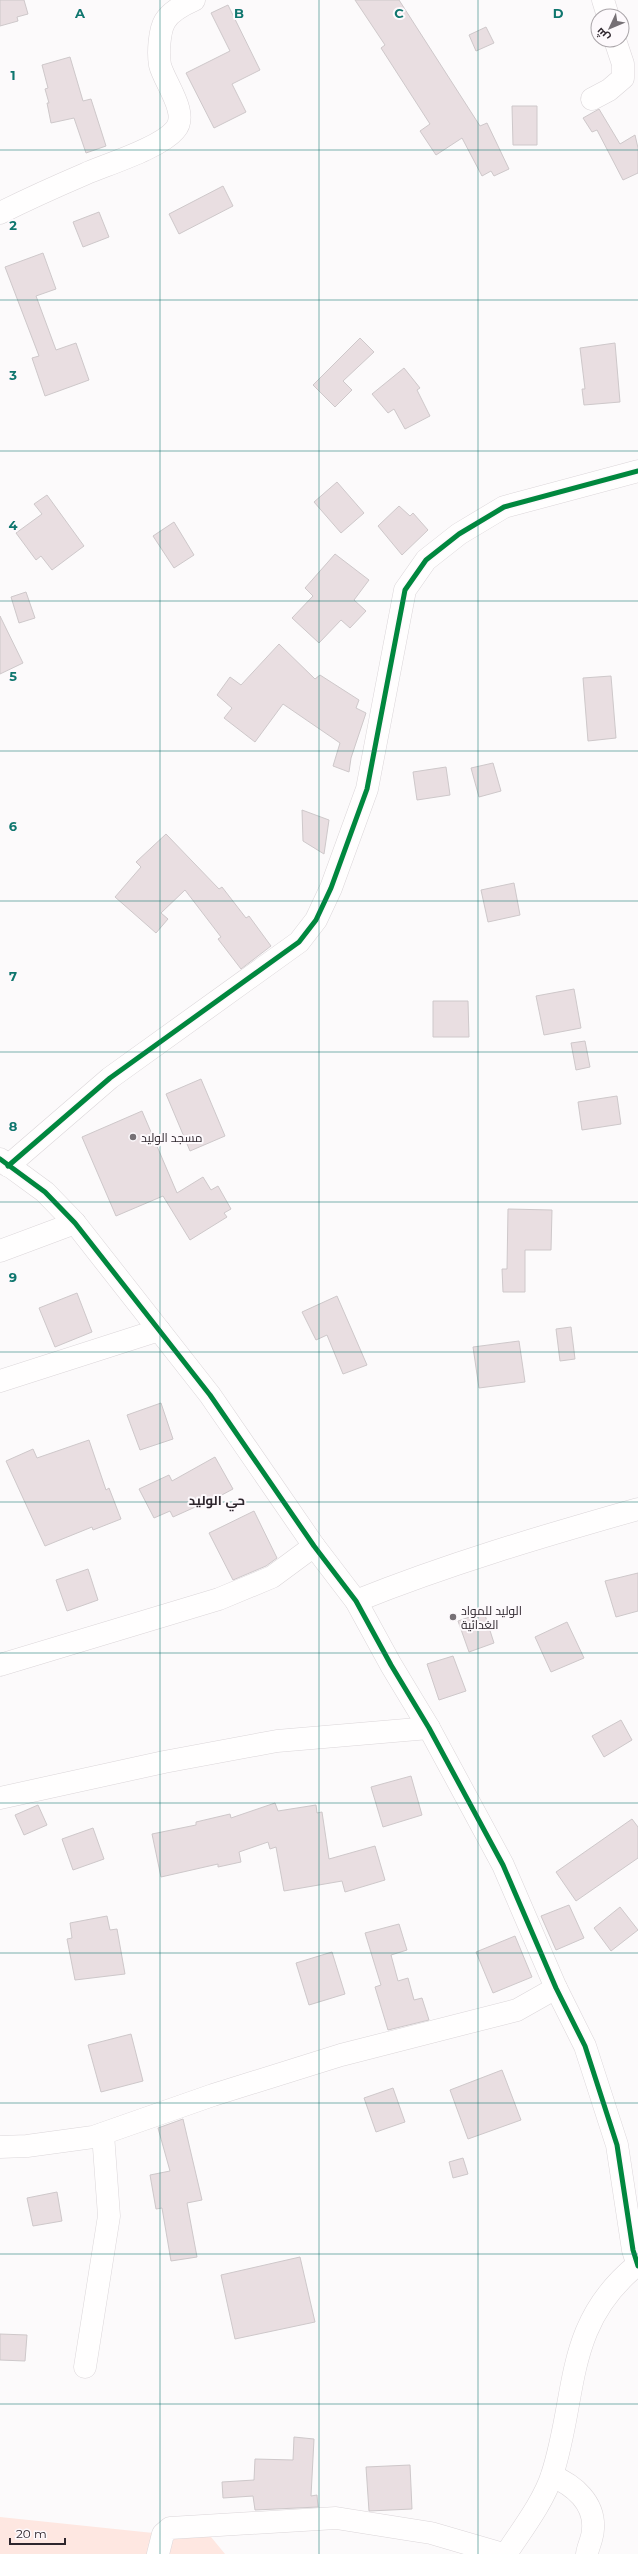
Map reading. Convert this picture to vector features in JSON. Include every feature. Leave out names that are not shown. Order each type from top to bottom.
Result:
[{"type":"street","points":[[0,213],[124,158],[164,138],[176,130],[180,118],[176,99],[160,66],[160,43],[165,21],[182,5],[194,0]]},
{"type":"street","points":[[592,99],[609,90],[623,78],[623,64],[618,48]]},
{"type":"street","points":[[506,2554],[552,2476],[575,2361],[584,2333],[605,2296],[619,2279],[637,2265],[617,2145],[585,2046],[556,1988],[503,1865],[429,1728],[391,1665],[356,1601],[314,1546],[210,1395],[75,1223],[45,1192],[4,1162],[110,1078],[299,942],[316,920],[331,888],[367,789],[405,590],[426,560],[458,534],[504,507],[638,471]]},
{"type":"street","points":[[0,1251],[75,1223]]},
{"type":"street","points":[[0,1381],[159,1330]]},
{"type":"street","points":[[356,1601],[398,1584],[537,1538],[638,1509]]},
{"type":"street","points":[[0,1665],[219,1598],[272,1577],[314,1546]]},
{"type":"street","points":[[0,1798],[164,1762],[278,1741],[429,1728]]},
{"type":"street","points":[[0,2147],[27,2146],[103,2134],[213,2095],[341,2055],[516,2010],[556,1988]]},
{"type":"street","points":[[86,2367],[109,2216],[103,2134]]},
{"type":"street","points":[[552,2476],[565,2482],[577,2492],[591,2511],[593,2530],[587,2554]]},
{"type":"street","points":[[158,2554],[163,2534],[170,2528],[336,2518],[431,2533],[503,2554]]},
{"type":"shaded area","points":[[0,2517],[163,2534],[202,2526],[225,2554],[0,2554]]},
{"type":"building","points":[[0,0],[24,0],[28,14],[17,17],[18,21],[0,26]]},
{"type":"building","points":[[355,0],[399,0],[480,126],[487,123],[509,169],[494,176],[491,171],[482,176],[462,138],[436,155],[420,131],[430,124],[381,48],[385,45]]},
{"type":"building","points":[[228,5],[260,70],[232,84],[246,112],[214,128],[186,73],[230,51],[211,13]]},
{"type":"building","points":[[486,27],[494,43],[476,51],[469,35]]},
{"type":"building","points":[[70,57],[83,101],[91,99],[106,146],[86,153],[74,118],[51,123],[47,103],[49,103],[45,89],[48,88],[42,65]]},
{"type":"building","points":[[512,106],[537,106],[537,145],[513,145]]},
{"type":"building","points":[[599,109],[620,144],[635,135],[638,148],[638,173],[623,180],[597,130],[592,132],[583,118]]},
{"type":"building","points":[[223,186],[233,206],[179,234],[169,214]]},
{"type":"building","points":[[99,212],[109,237],[83,247],[73,222]]},
{"type":"building","points":[[43,253],[56,289],[36,296],[56,350],[76,343],[89,380],[45,396],[32,358],[39,356],[5,267]]},
{"type":"building","points":[[360,338],[374,352],[343,381],[352,390],[335,407],[313,385]]},
{"type":"building","points":[[615,343],[620,402],[584,405],[582,389],[585,389],[580,348]]},
{"type":"building","points":[[404,368],[420,388],[417,390],[430,416],[405,429],[394,409],[388,413],[372,394]]},
{"type":"building","points":[[337,482],[364,513],[341,533],[314,502]]},
{"type":"building","points":[[47,495],[84,546],[52,570],[41,556],[36,560],[16,533],[42,514],[34,504]]},
{"type":"building","points":[[399,506],[410,516],[413,513],[428,530],[402,555],[378,526]]},
{"type":"building","points":[[174,522],[194,555],[174,568],[153,536]]},
{"type":"building","points":[[335,554],[369,580],[354,600],[366,611],[350,628],[341,620],[319,643],[292,618],[313,596],[305,588]]},
{"type":"building","points":[[26,592],[35,618],[19,623],[11,597]]},
{"type":"building","points":[[0,616],[23,663],[0,674]]},
{"type":"building","points":[[279,644],[315,679],[320,675],[359,700],[356,708],[366,713],[351,758],[349,772],[333,766],[340,743],[283,704],[255,742],[224,718],[232,708],[217,695],[230,677],[241,685]]},
{"type":"building","points":[[611,676],[616,738],[588,741],[583,678]]},
{"type":"building","points":[[493,763],[501,791],[479,797],[471,768]]},
{"type":"building","points":[[446,767],[450,795],[417,800],[413,772]]},
{"type":"building","points":[[302,810],[329,820],[324,854],[303,841]]},
{"type":"building","points":[[166,834],[219,889],[222,887],[246,918],[249,916],[271,946],[241,969],[218,939],[221,937],[185,890],[161,913],[168,919],[156,933],[115,897],[141,867],[136,862]]},
{"type":"building","points":[[514,883],[520,915],[488,922],[481,890]]},
{"type":"building","points":[[574,989],[581,1028],[544,1035],[536,996]]},
{"type":"building","points":[[433,1001],[468,1001],[469,1037],[433,1037]]},
{"type":"building","points":[[585,1041],[590,1067],[576,1070],[571,1043]]},
{"type":"building","points":[[201,1079],[225,1136],[190,1151],[166,1094]]},
{"type":"building","points":[[617,1096],[621,1124],[582,1130],[578,1102]]},
{"type":"building","points":[[142,1111],[177,1193],[203,1177],[211,1190],[218,1186],[231,1209],[224,1213],[227,1217],[190,1240],[163,1196],[116,1216],[82,1137]]},
{"type":"building","points":[[508,1209],[552,1210],[551,1250],[525,1250],[525,1292],[503,1292],[502,1269],[507,1269]]},
{"type":"building","points":[[77,1293],[92,1332],[55,1347],[39,1308]]},
{"type":"building","points":[[337,1296],[367,1365],[343,1374],[327,1335],[316,1340],[302,1312]]},
{"type":"building","points":[[571,1327],[575,1359],[560,1361],[556,1329]]},
{"type":"building","points":[[519,1341],[525,1382],[479,1388],[473,1347]]},
{"type":"building","points":[[161,1403],[173,1439],[140,1450],[127,1415]]},
{"type":"building","points":[[89,1440],[106,1490],[109,1488],[121,1519],[93,1530],[92,1527],[45,1546],[6,1461],[33,1449],[37,1458]]},
{"type":"building","points":[[215,1457],[233,1489],[203,1505],[202,1504],[173,1517],[170,1511],[154,1518],[139,1489],[169,1475],[172,1481]]},
{"type":"building","points":[[254,1511],[277,1558],[266,1566],[233,1580],[209,1533]]},
{"type":"building","points":[[88,1569],[98,1600],[67,1611],[56,1580]]},
{"type":"building","points":[[638,1573],[638,1611],[616,1617],[605,1581]]},
{"type":"building","points":[[484,1612],[494,1643],[469,1652],[458,1621]]},
{"type":"building","points":[[567,1622],[584,1658],[551,1672],[535,1637]]},
{"type":"building","points":[[453,1656],[466,1691],[439,1700],[427,1664]]},
{"type":"building","points":[[621,1720],[632,1740],[604,1757],[592,1736]]},
{"type":"building","points":[[411,1776],[422,1815],[383,1827],[371,1787]]},
{"type":"building","points":[[275,1803],[278,1811],[316,1805],[317,1813],[322,1812],[329,1859],[375,1846],[385,1880],[345,1892],[342,1881],[284,1891],[276,1847],[270,1849],[268,1842],[239,1852],[241,1862],[218,1867],[218,1864],[161,1877],[152,1834],[196,1825],[196,1822],[230,1814],[231,1818]]},
{"type":"building","points":[[38,1805],[47,1825],[24,1835],[15,1815]]},
{"type":"building","points":[[632,1819],[638,1827],[638,1858],[576,1901],[556,1872]]},
{"type":"building","points":[[93,1828],[104,1859],[73,1870],[62,1839]]},
{"type":"building","points":[[569,1905],[584,1938],[556,1950],[541,1916]]},
{"type":"building","points":[[620,1907],[638,1930],[611,1951],[594,1928]]},
{"type":"building","points":[[107,1916],[110,1930],[117,1929],[125,1974],[75,1980],[67,1939],[72,1938],[70,1923]]},
{"type":"building","points":[[399,1924],[407,1950],[391,1955],[398,1981],[408,1978],[414,2000],[422,1998],[429,2020],[388,2030],[375,1987],[381,1985],[365,1933]]},
{"type":"building","points":[[515,1936],[532,1977],[493,1993],[476,1952]]},
{"type":"building","points":[[332,1952],[345,1994],[309,2005],[296,1963]]},
{"type":"building","points":[[131,2034],[143,2081],[101,2092],[88,2045]]},
{"type":"building","points":[[502,2070],[521,2120],[468,2139],[450,2090]]},
{"type":"building","points":[[393,2088],[405,2122],[376,2132],[364,2098]]},
{"type":"building","points":[[183,2119],[202,2200],[187,2203],[197,2257],[171,2261],[162,2208],[156,2209],[150,2175],[170,2171],[158,2128]]},
{"type":"building","points":[[463,2158],[468,2174],[453,2178],[449,2162]]},
{"type":"building","points":[[57,2192],[62,2221],[33,2226],[27,2198]]},
{"type":"building","points":[[300,2257],[315,2322],[235,2339],[221,2275]]},
{"type":"building","points":[[0,2334],[27,2335],[25,2361],[0,2360]]},
{"type":"building","points":[[294,2437],[314,2439],[311,2496],[317,2495],[318,2507],[255,2510],[253,2496],[223,2498],[222,2482],[254,2480],[255,2459],[293,2460]]},
{"type":"building","points":[[410,2465],[412,2509],[369,2511],[366,2467]]},
{"type":"cycle path","points":[[8,1166],[110,1078],[299,942],[316,920],[331,888],[367,789],[405,590],[426,560],[459,534],[504,507],[638,471]]},
{"type":"cycle path","points":[[0,1159],[45,1192],[75,1223],[210,1395],[314,1546],[356,1601],[391,1665],[429,1728],[503,1865],[556,1988],[585,2046],[617,2145],[633,2250],[638,2266]]},
{"type":"place","name":"مسجد الوليد","points":[[133,1137]]},
{"type":"place","name":"الوليد للمواد الغدائية","points":[[453,1617]]},
{"type":"district","name":"حي الوليد","points":[[217,1500]]}]
